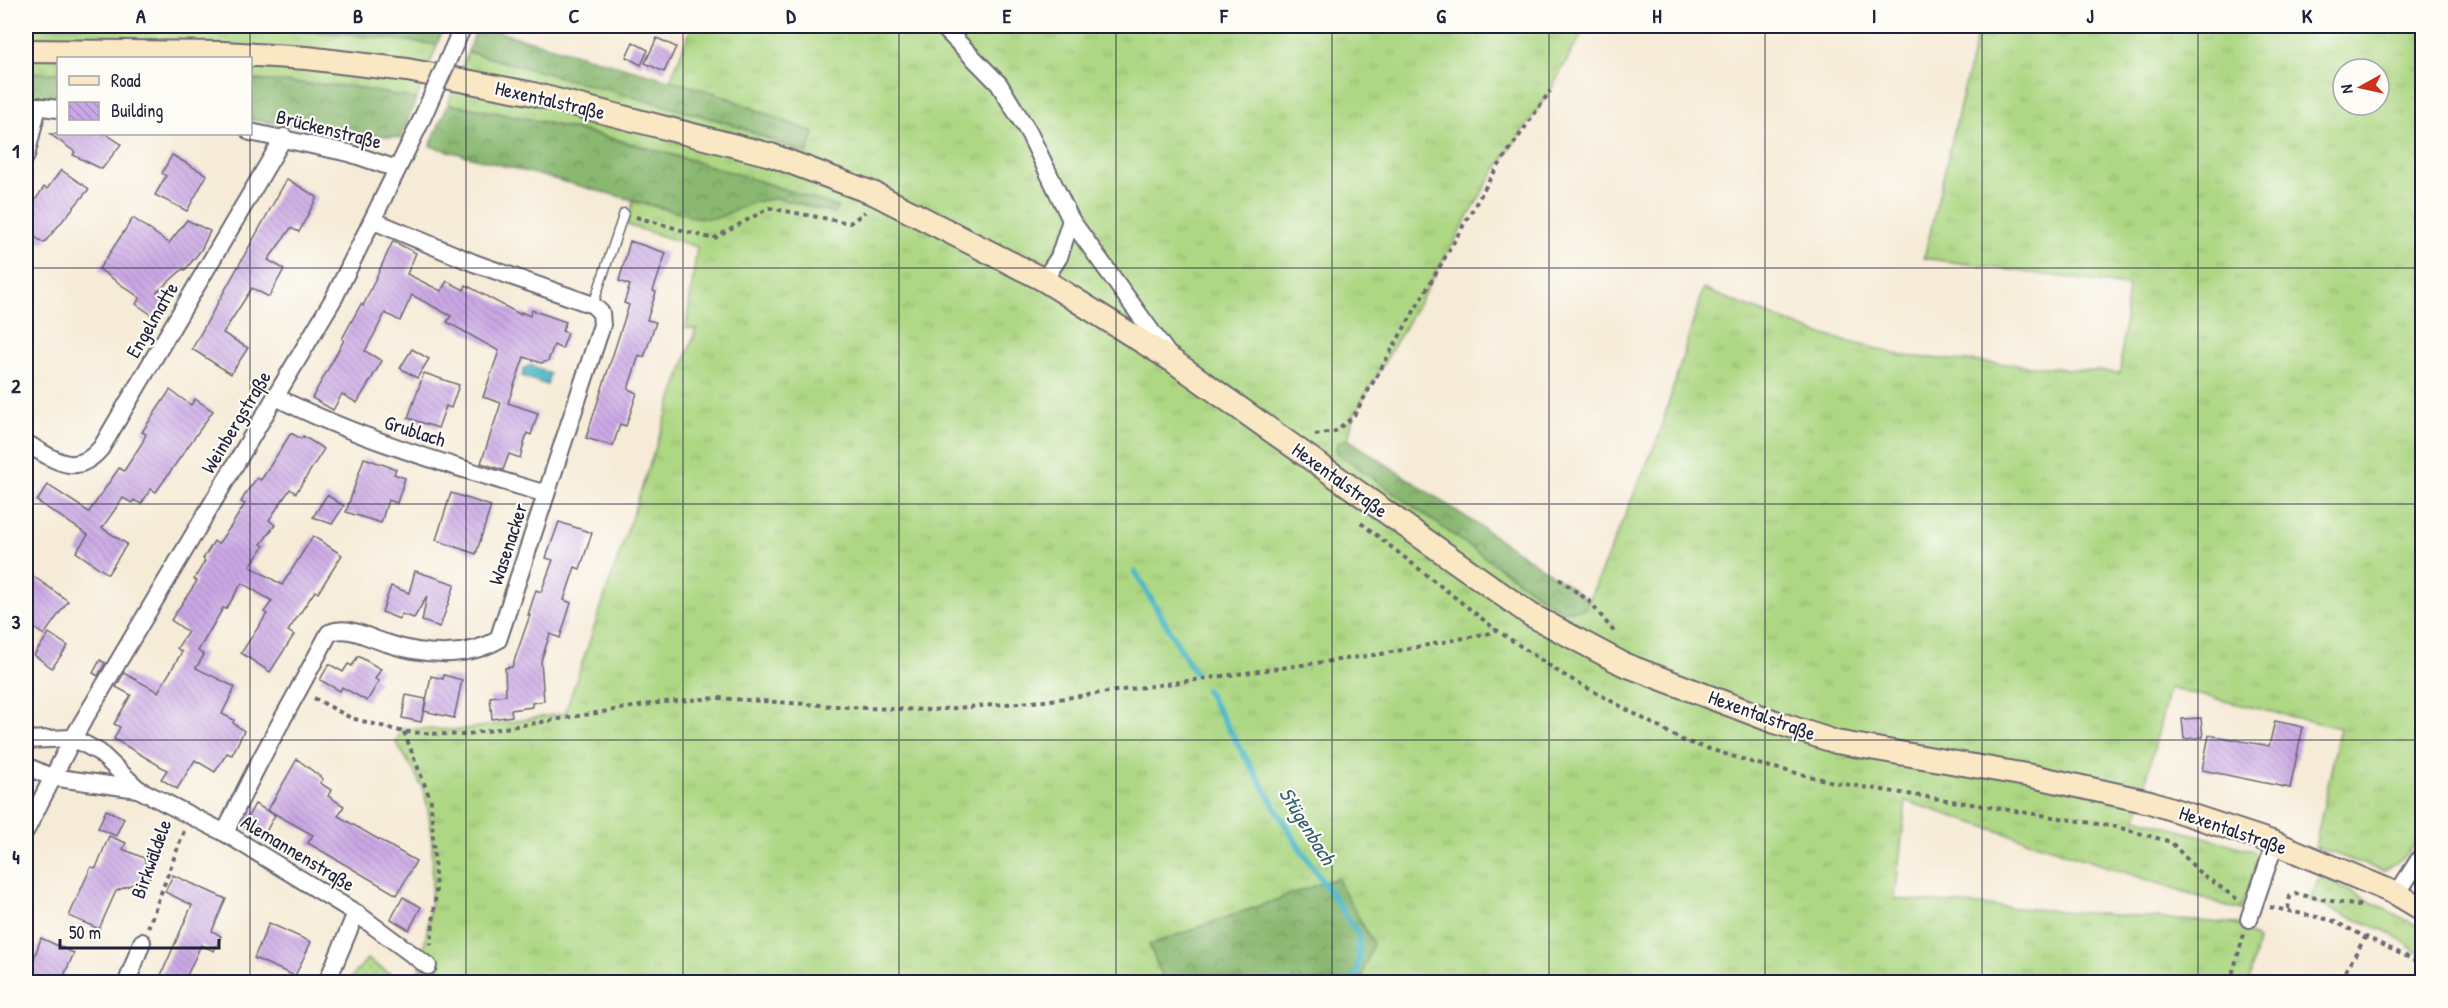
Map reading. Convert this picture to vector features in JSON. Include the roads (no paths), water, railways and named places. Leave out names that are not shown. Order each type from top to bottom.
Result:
[{"type":"main road","name":"Hexentalstraße","points":[[26,51],[130,50],[307,58],[406,70],[529,93],[771,155],[875,194],[1044,280],[1173,361],[1531,615],[1623,664],[1775,722],[1836,742],[2032,776],[2129,797],[2275,843],[2397,894],[2422,909]]},
{"type":"street","name":"Weinbergstraße","points":[[26,830],[51,777],[73,738],[334,298],[374,220],[463,26]]},
{"type":"street","name":"Hexentalstraße","points":[[942,26],[999,84],[1029,134],[1071,220],[1173,361]]},
{"type":"street","points":[[26,156],[32,106],[57,109]]},
{"type":"street","name":"Brückenstraße","points":[[252,132],[349,153],[397,170]]},
{"type":"street","name":"Engelmatte","points":[[26,443],[57,460],[76,465],[93,458],[284,138]]},
{"type":"street","points":[[374,220],[474,263],[593,305]]},
{"type":"street","points":[[1044,280],[1059,256],[1071,220]]},
{"type":"street","name":"Wasenacker","points":[[225,833],[244,790],[300,691],[329,633],[349,630],[387,644],[429,654],[484,648],[498,640],[602,325],[601,313],[593,305]]},
{"type":"street","name":"Grublach","points":[[276,397],[328,423],[390,447],[546,494]]},
{"type":"street","points":[[26,740],[73,738]]},
{"type":"street","name":"Alemannenstraße","points":[[73,738],[99,752],[138,789],[225,833],[356,913],[428,966]]},
{"type":"street","name":"Alemannenstraße","points":[[26,766],[51,777],[138,789]]},
{"type":"street","points":[[2251,912],[2275,843]]},
{"type":"street","points":[[2397,894],[2422,855]]},
{"type":"street","points":[[327,982],[356,913]]},
{"type":"street","points":[[127,982],[142,942]]},
{"type":"lane","points":[[593,305],[624,213]]},
{"type":"water","points":[[531,365],[550,374],[547,385],[522,376],[524,368]]},
{"type":"waterway","name":"Stügenbach","points":[[1135,572],[1195,673]]},
{"type":"waterway","name":"Stügenbach","points":[[1206,690],[1294,839],[1359,935],[1358,971],[1352,982]]}]
